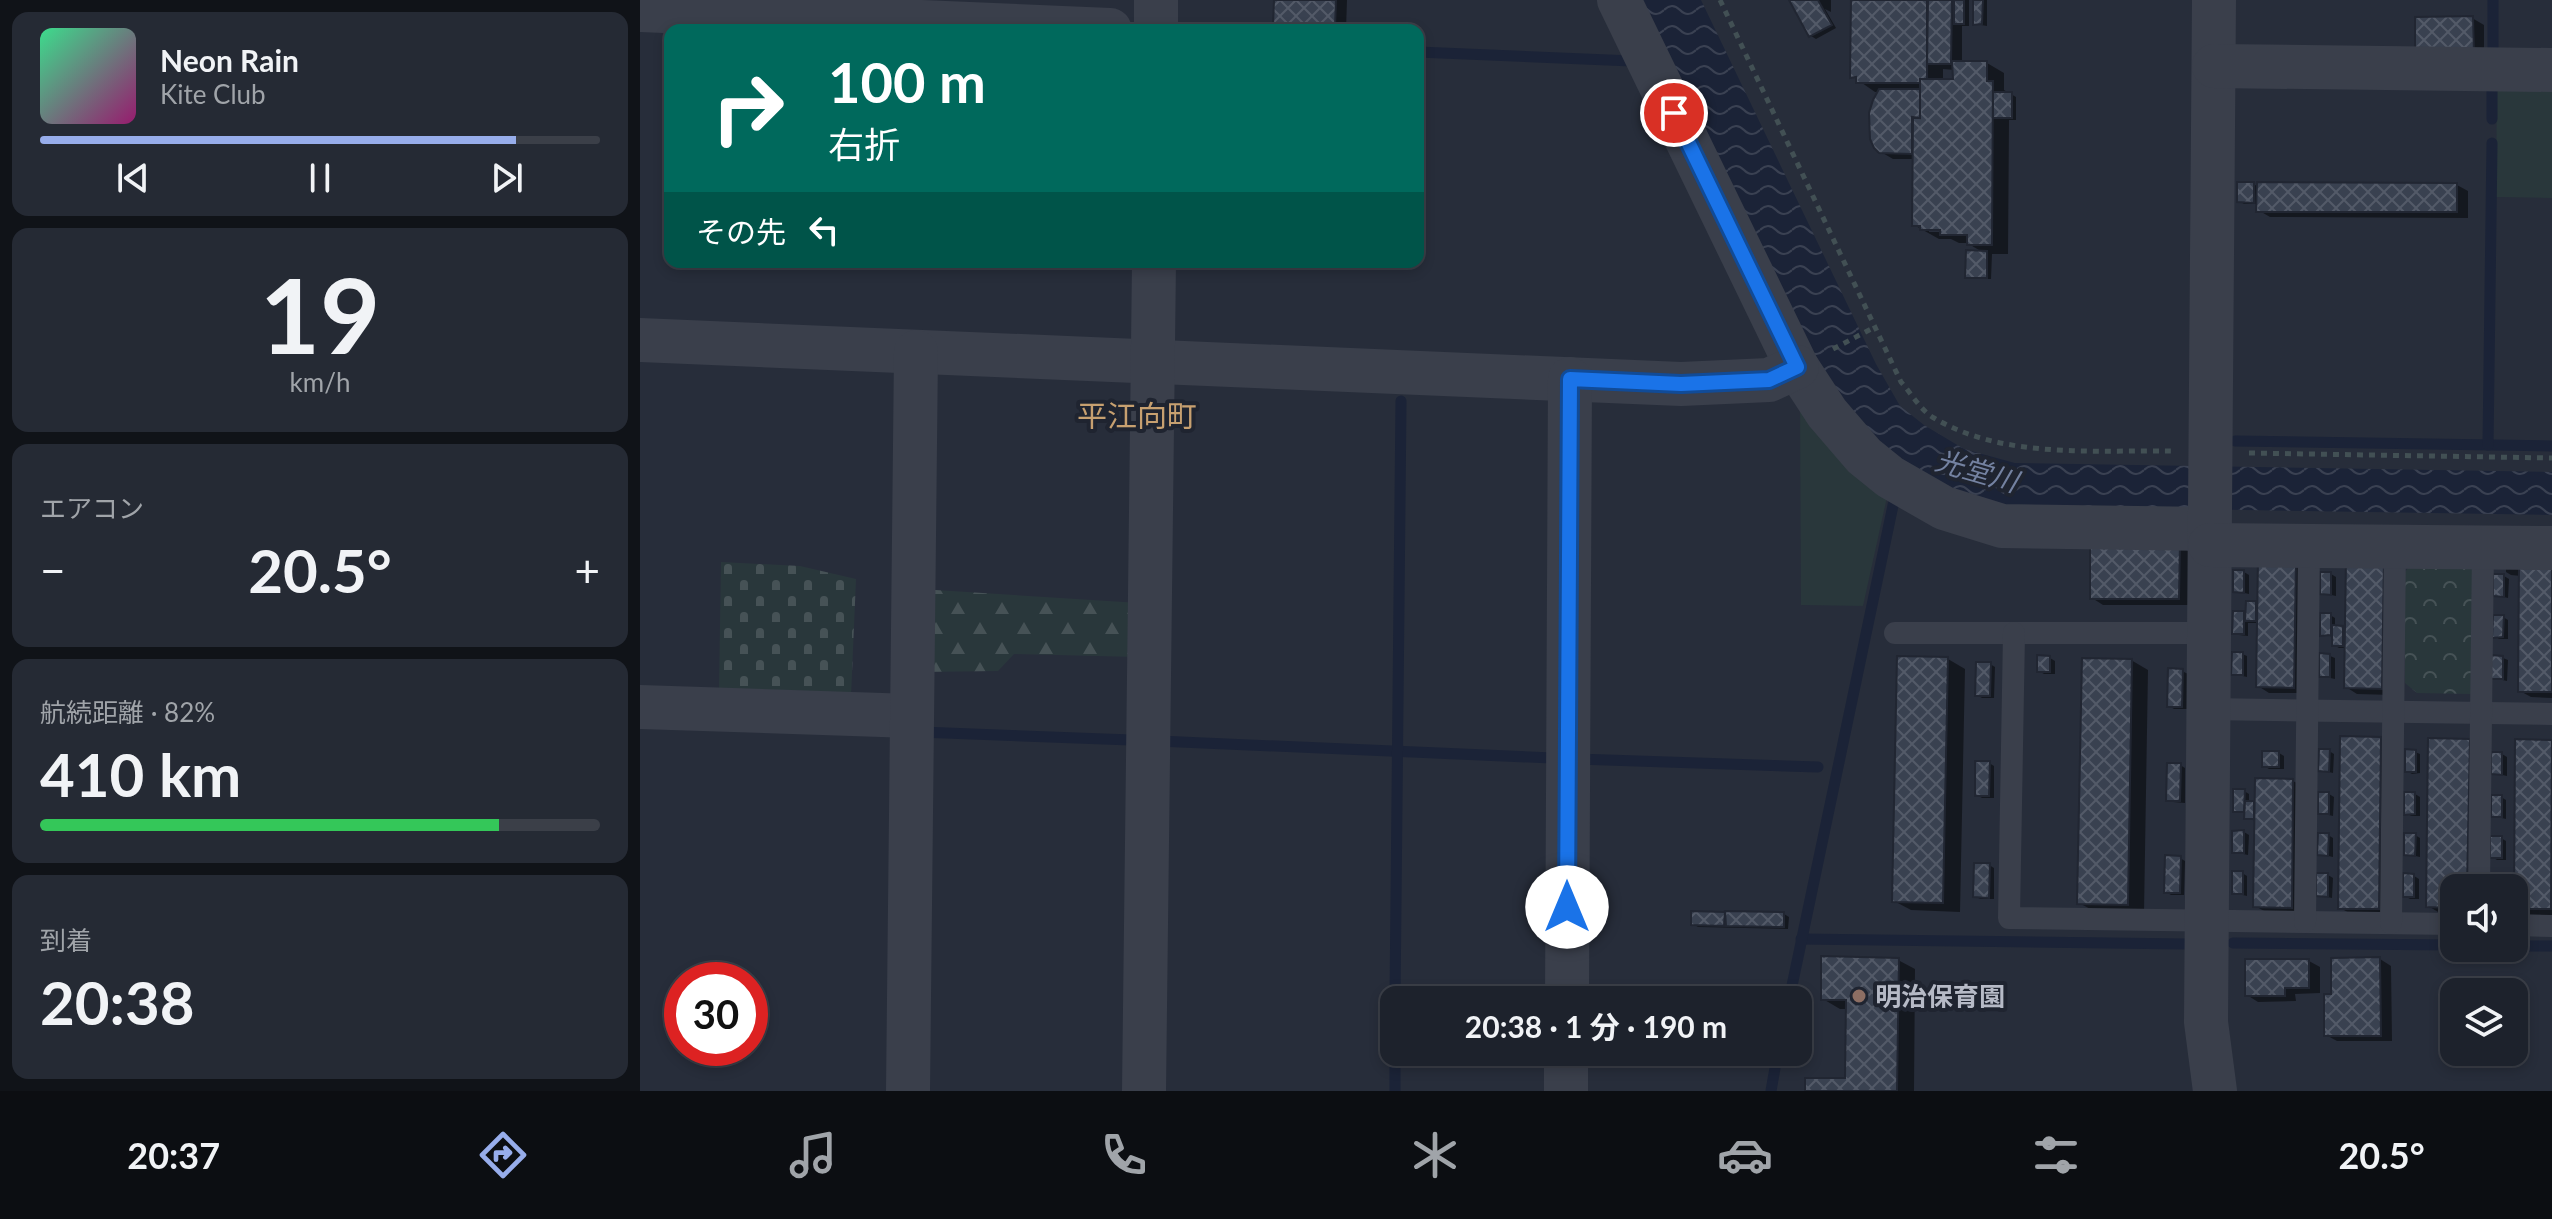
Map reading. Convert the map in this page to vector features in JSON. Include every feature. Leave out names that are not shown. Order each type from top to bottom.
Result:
[{"type":"street","points":[[1156,0],[1156,24]]},
{"type":"street","points":[[1619,0],[1809,361],[1827,413],[1864,456],[1890,477],[1944,508],[2002,526],[2309,545],[2552,548]]},
{"type":"street","points":[[2214,0],[2206,1022],[2215,1091]]},
{"type":"street","points":[[640,10],[969,24]]},
{"type":"street","points":[[2214,66],[2552,70]]},
{"type":"street","points":[[1144,1091],[1154,268]]},
{"type":"street","points":[[640,340],[1681,384],[1769,380],[1809,361]]},
{"type":"street","points":[[908,1091],[916,352]]},
{"type":"street","points":[[1567,986],[1570,379]]},
{"type":"street","points":[[640,707],[912,716]]},
{"type":"street","points":[[1566,1066],[1566,1091]]},
{"type":"lane","points":[[2305,922],[2309,545]]},
{"type":"lane","points":[[2391,923],[2395,546]]},
{"type":"lane","points":[[2479,874],[2483,547]]},
{"type":"lane","points":[[1895,633],[2209,633]]},
{"type":"lane","points":[[2014,633],[2009,918],[2440,924]]},
{"type":"lane","points":[[2208,709],[2552,714]]},
{"type":"lane","points":[[2528,925],[2552,926]]},
{"type":"path","points":[[1720,0],[1875,327],[1809,361]]},
{"type":"green space","points":[[2497,80],[2552,80],[2552,198],[2496,197]]},
{"type":"green space","points":[[1800,408],[1889,488],[1863,606],[1801,605]]},
{"type":"green space","points":[[2416,558],[2473,561],[2471,694],[2417,693],[2405,683],[2405,572]]},
{"type":"green space","points":[[721,562],[800,566],[856,579],[851,696],[719,690]]},
{"type":"green space","points":[[920,589],[1139,603],[1138,657],[1014,654],[998,671],[920,672]]},
{"type":"water","name":"光堂川","points":[[1640,0],[1701,0],[1876,364],[1900,406],[1964,449],[2015,463],[2552,472],[2552,515],[2002,506],[1940,490],[1857,424],[1814,354]]},
{"type":"building","points":[[1274,0],[1336,0],[1335,24],[1273,24]]},
{"type":"building","points":[[1789,0],[1818,0],[1832,25],[1809,37]]},
{"type":"building","points":[[1851,0],[1927,0],[1927,79],[1920,79],[1920,83],[1856,83],[1856,77],[1850,78]]},
{"type":"building","points":[[1928,0],[1952,0],[1951,64],[1927,64]]},
{"type":"building","points":[[1954,0],[1964,0],[1964,24],[1954,24]]},
{"type":"building","points":[[1973,0],[1983,0],[1982,24],[1973,25]]},
{"type":"building","points":[[2473,16],[2474,53],[2415,54],[2415,17]]},
{"type":"building","points":[[1952,61],[1987,61],[1987,81],[1993,81],[1992,245],[1967,245],[1967,235],[1940,235],[1940,230],[1920,230],[1920,226],[1912,226],[1913,118],[1920,118],[1920,79],[1953,79]]},
{"type":"building","points":[[1879,89],[1920,89],[1920,118],[1912,117],[1912,154],[1879,153],[1874,148],[1870,139],[1869,113]]},
{"type":"building","points":[[1993,92],[2012,92],[2012,118],[1993,118]]},
{"type":"building","points":[[2237,182],[2254,182],[2254,203],[2237,202]]},
{"type":"building","points":[[2257,182],[2457,183],[2457,212],[2256,212]]},
{"type":"building","points":[[1966,250],[1987,251],[1987,278],[1965,278]]},
{"type":"building","points":[[2090,543],[2180,543],[2179,599],[2090,599]]},
{"type":"building","points":[[2258,559],[2296,559],[2294,688],[2256,687]]},
{"type":"building","points":[[2346,560],[2384,561],[2382,689],[2344,688]]},
{"type":"building","points":[[2519,563],[2552,564],[2552,692],[2518,692]]},
{"type":"building","points":[[2233,570],[2244,570],[2244,593],[2233,592]]},
{"type":"building","points":[[2320,572],[2331,572],[2331,595],[2320,594]]},
{"type":"building","points":[[2493,574],[2504,574],[2504,597],[2493,596]]},
{"type":"building","points":[[2246,601],[2256,601],[2256,621],[2245,621]]},
{"type":"building","points":[[2233,611],[2244,611],[2244,634],[2232,634]]},
{"type":"building","points":[[2320,613],[2331,613],[2331,635],[2320,636]]},
{"type":"building","points":[[2493,615],[2504,615],[2503,637],[2492,638]]},
{"type":"building","points":[[2332,625],[2343,626],[2343,646],[2332,646]]},
{"type":"building","points":[[2232,652],[2243,652],[2243,675],[2231,675]]},
{"type":"building","points":[[2319,653],[2330,654],[2330,677],[2319,677]]},
{"type":"building","points":[[2037,655],[2050,656],[2050,672],[2037,672]]},
{"type":"building","points":[[2491,655],[2503,656],[2503,679],[2491,679]]},
{"type":"building","points":[[1897,656],[1948,657],[1943,903],[1892,902]]},
{"type":"building","points":[[2082,658],[2132,659],[2128,905],[2077,904]]},
{"type":"building","points":[[1976,662],[1991,662],[1990,696],[1975,696]]},
{"type":"building","points":[[2168,668],[2183,669],[2182,707],[2167,707]]},
{"type":"building","points":[[2340,736],[2381,737],[2379,909],[2338,909]]},
{"type":"building","points":[[2428,738],[2470,739],[2467,874],[2440,874],[2440,908],[2426,907]]},
{"type":"building","points":[[2515,739],[2552,740],[2551,909],[2528,909],[2528,874],[2514,874]]},
{"type":"building","points":[[2319,749],[2330,749],[2329,772],[2318,771]]},
{"type":"building","points":[[2405,749],[2416,750],[2416,772],[2405,772]]},
{"type":"building","points":[[2262,751],[2279,751],[2279,767],[2262,767]]},
{"type":"building","points":[[2491,752],[2502,752],[2502,775],[2491,774]]},
{"type":"building","points":[[1975,761],[1990,761],[1989,796],[1975,796]]},
{"type":"building","points":[[2167,763],[2181,763],[2180,801],[2166,801]]},
{"type":"building","points":[[2255,778],[2293,779],[2292,908],[2253,907]]},
{"type":"building","points":[[2233,789],[2245,789],[2244,812],[2233,812]]},
{"type":"building","points":[[2318,792],[2329,792],[2329,814],[2318,814]]},
{"type":"building","points":[[2404,792],[2415,792],[2415,814],[2404,815]]},
{"type":"building","points":[[2491,795],[2502,795],[2502,817],[2491,817]]},
{"type":"building","points":[[2245,801],[2254,801],[2254,819],[2244,819]]},
{"type":"building","points":[[2244,830],[2244,853],[2232,853],[2232,831]]},
{"type":"building","points":[[2318,833],[2329,833],[2328,856],[2317,855]]},
{"type":"building","points":[[2404,833],[2416,833],[2415,856],[2404,855]]},
{"type":"building","points":[[2490,836],[2502,836],[2502,858],[2490,858]]},
{"type":"building","points":[[2165,855],[2181,856],[2180,893],[2164,893]]},
{"type":"building","points":[[1974,863],[1990,863],[1989,898],[1973,897]]},
{"type":"building","points":[[2232,871],[2243,871],[2243,894],[2232,894]]},
{"type":"building","points":[[2316,873],[2328,873],[2328,897],[2316,896]]},
{"type":"building","points":[[2403,873],[2414,874],[2414,897],[2403,897]]},
{"type":"building","points":[[1691,911],[1725,912],[1724,926],[1691,925]]},
{"type":"building","points":[[1725,911],[1784,912],[1784,927],[1726,926]]},
{"type":"building","points":[[1821,956],[1899,958],[1897,1091],[1805,1091],[1805,1078],[1845,1078],[1846,1000],[1821,1000]]},
{"type":"building","points":[[2380,957],[2381,1036],[2324,1036],[2324,994],[2331,994],[2331,958]]},
{"type":"building","points":[[2245,959],[2309,959],[2309,988],[2285,988],[2285,996],[2245,996]]},
{"type":"waterway","points":[[2493,0],[2493,58]]},
{"type":"waterway","points":[[1424,52],[1632,61]]},
{"type":"waterway","points":[[2492,81],[2492,119]]},
{"type":"waterway","points":[[2488,445],[2492,143]]},
{"type":"waterway","points":[[1395,986],[1401,401]]},
{"type":"waterway","points":[[2235,441],[2552,446]]},
{"type":"waterway","points":[[1792,986],[1895,496]]},
{"type":"waterway","points":[[920,732],[1131,740]]},
{"type":"waterway","points":[[1158,741],[1552,758]]},
{"type":"waterway","points":[[1577,759],[1818,767]]},
{"type":"waterway","points":[[1801,939],[2185,944]]},
{"type":"waterway","points":[[2233,943],[2440,945]]},
{"type":"waterway","points":[[2528,946],[2552,946]]},
{"type":"waterway","points":[[1395,1066],[1395,1091]]},
{"type":"waterway","points":[[1771,1091],[1775,1068]]},
{"type":"place","name":"明治保育園","points":[[1859,996]]},
{"type":"district","name":"平江向町","points":[[1137,415]]},
{"type":"route","points":[[1567,907],[1570,379],[1681,384],[1769,380],[1797,367],[1674,113]]}]
